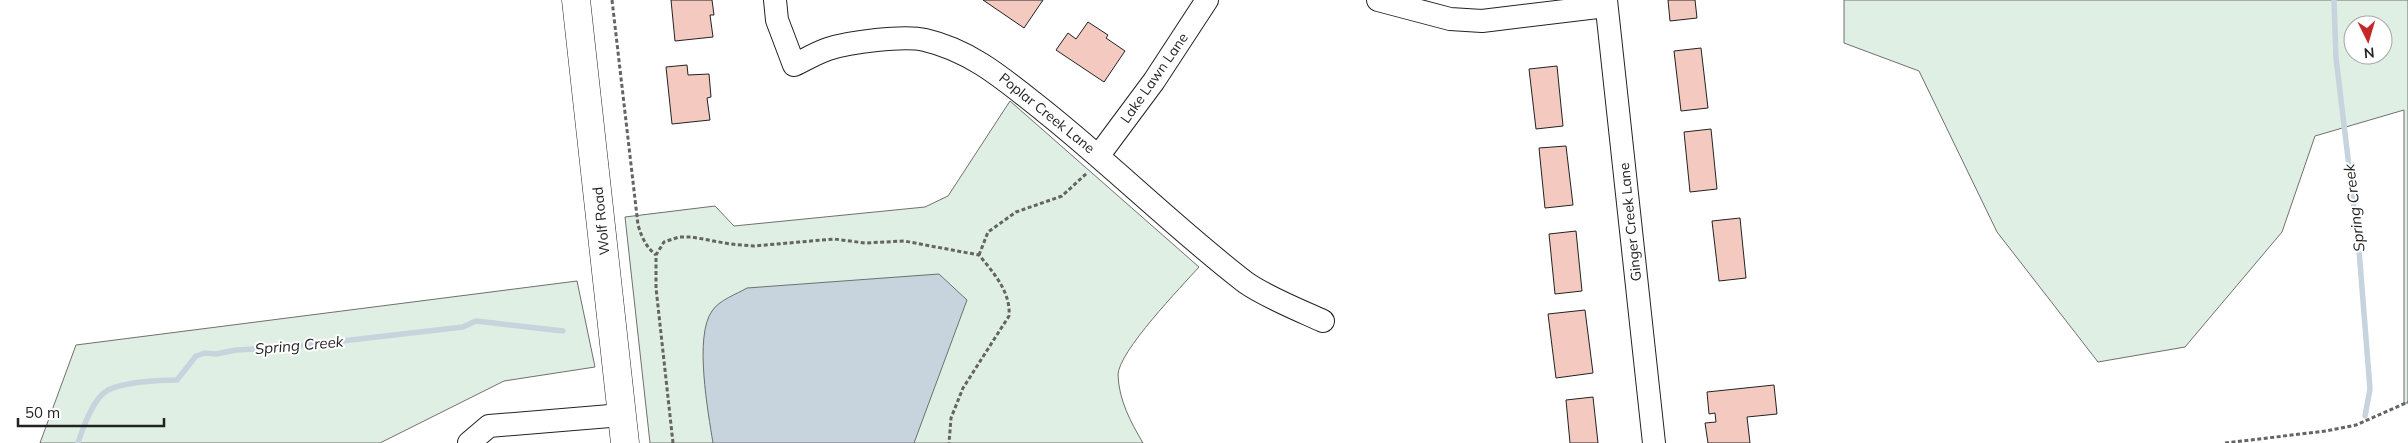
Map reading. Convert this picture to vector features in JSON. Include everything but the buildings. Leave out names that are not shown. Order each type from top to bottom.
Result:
[{"type":"main road","name":"Wolf Road","points":[[576,0],[626,443]]},
{"type":"street","name":"Poplar Creek Lane","points":[[775,0],[777,20],[794,65],[828,48],[870,40],[923,39],[950,47],[998,74],[1101,157],[1183,232],[1248,284],[1323,321]]},
{"type":"street","name":"Lake Lawn Lane","points":[[1101,157],[1154,82],[1207,0]]},
{"type":"street","points":[[1378,0],[1450,20],[1482,20],[1606,3]]},
{"type":"street","name":"Ginger Creek Lane","points":[[1606,3],[1654,443]]},
{"type":"street","points":[[469,443],[489,426],[622,414]]},
{"type":"path","points":[[612,0],[638,225],[648,249],[656,255]]},
{"type":"path","points":[[979,255],[988,232],[1016,212],[1062,196],[1101,157]]},
{"type":"path","points":[[673,443],[656,288],[656,255],[664,242],[679,237],[692,237],[754,246],[834,239],[865,243],[904,241],[979,255],[999,281],[1004,291],[1009,316],[963,388],[951,418],[949,443]]},
{"type":"path","points":[[2225,443],[2326,431],[2356,425],[2408,402]]},
{"type":"green space","points":[[1844,0],[2408,0],[2408,403],[2404,403],[2404,110],[2315,136],[2282,232],[2185,347],[2098,362],[1997,232],[1919,71],[1844,43]]},
{"type":"green space","points":[[1010,101],[1199,267],[1139,336],[1121,365],[1118,375],[1120,393],[1143,443],[650,443],[625,217],[715,206],[734,226],[925,207],[948,196]]},
{"type":"green space","points":[[577,281],[595,367],[504,381],[380,443],[40,443],[76,345]]},
{"type":"shaded area","points":[[939,274],[967,300],[914,443],[713,443],[703,356],[707,323],[712,311],[719,304],[747,288]]},
{"type":"waterway","name":"Spring Creek","points":[[2334,0],[2336,58],[2359,250],[2370,389],[2365,416]]},
{"type":"waterway","name":"Spring Creek","points":[[78,443],[93,406],[108,390],[132,383],[177,380],[196,356],[205,353],[216,354],[236,350],[290,347],[463,327],[476,321],[563,331]]}]
